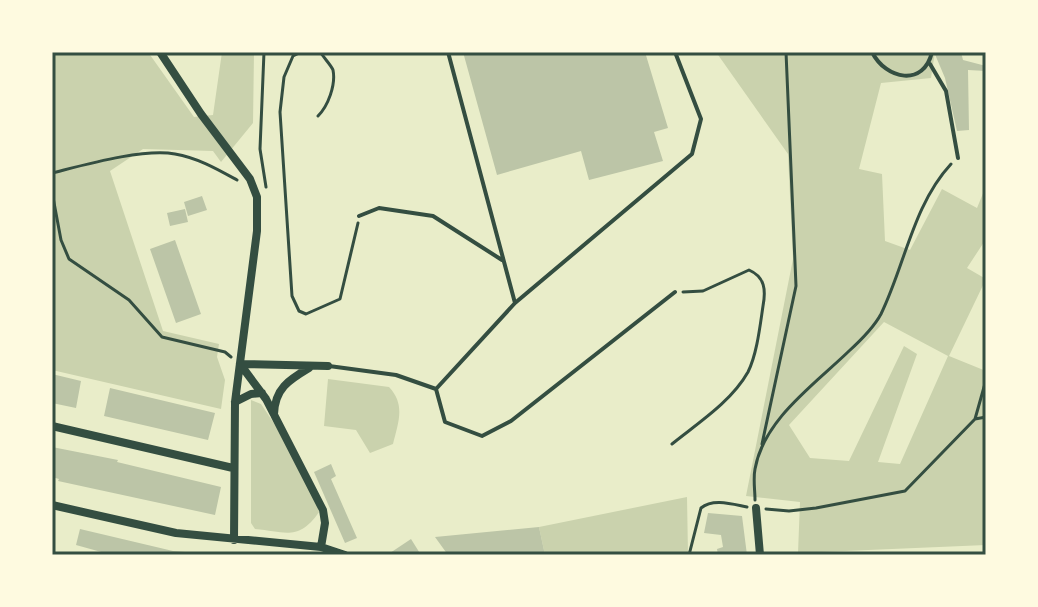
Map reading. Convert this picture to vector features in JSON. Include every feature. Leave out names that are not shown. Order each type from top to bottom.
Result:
[{"type":"street","points":[[160,52],[250,179],[254,191],[257,231],[235,402],[234,540]]},
{"type":"street","points":[[240,364],[328,366]]},
{"type":"street","points":[[240,364],[274,414],[323,510],[325,523],[321,547]]},
{"type":"street","points":[[274,414],[274,403],[280,389],[312,366]]},
{"type":"street","points":[[235,402],[251,394],[262,393]]},
{"type":"street","points":[[52,426],[233,468]]},
{"type":"street","points":[[52,505],[176,533],[321,547],[345,555]]},
{"type":"street","points":[[756,508],[760,555]]},
{"type":"lane","points":[[448,52],[515,303]]},
{"type":"lane","points":[[436,389],[515,303],[692,154],[701,119],[675,52]]},
{"type":"lane","points":[[872,52],[877,62],[892,73],[915,74],[930,64],[932,52]]},
{"type":"lane","points":[[930,64],[946,91],[958,158]]},
{"type":"lane","points":[[359,216],[379,208],[433,216],[504,261]]},
{"type":"lane","points":[[436,389],[445,422],[482,436],[511,421],[675,292]]},
{"type":"lane","points":[[328,366],[396,375],[436,389]]},
{"type":"path","points":[[257,212],[266,188],[260,149],[264,52]]},
{"type":"path","points":[[301,52],[293,56],[284,77],[280,112],[292,296],[299,311],[306,314],[340,299],[359,216]]},
{"type":"path","points":[[317,52],[333,70],[331,91],[318,116]]},
{"type":"path","points":[[756,508],[754,472],[796,286],[786,52]]},
{"type":"path","points":[[52,173],[116,158],[173,153],[208,164],[254,191]]},
{"type":"path","points":[[762,445],[778,420],[857,344],[880,316],[908,240],[939,178],[958,158]]},
{"type":"path","points":[[52,192],[61,240],[69,259],[129,300],[162,337],[225,352],[240,364]]},
{"type":"path","points":[[672,444],[726,399],[748,371],[764,298],[764,283],[749,270],[703,291],[675,292]]},
{"type":"path","points":[[689,555],[697,516],[707,503],[789,511],[905,491],[975,419],[986,380]]},
{"type":"path","points":[[975,419],[986,417]]},
{"type":"green space","points":[[52,52],[148,52],[194,117],[213,115],[222,52],[254,52],[253,123],[221,162],[213,151],[143,149],[110,171],[163,331],[219,344],[217,357],[225,380],[221,409],[52,370]]},
{"type":"green space","points":[[716,52],[935,52],[931,78],[881,83],[859,169],[882,174],[885,241],[910,250],[942,189],[977,208],[986,186],[986,239],[967,268],[986,279],[949,356],[986,371],[986,545],[798,553],[800,502],[746,496],[793,259],[788,154]],"holes":[[[884,322],[948,356],[900,464],[878,462],[917,354],[904,346],[849,461],[810,458],[789,425]]]},
{"type":"green space","points":[[328,379],[389,387],[399,407],[393,444],[370,453],[356,430],[324,426]]},
{"type":"green space","points":[[251,400],[261,404],[290,447],[313,494],[319,512],[298,531],[284,533],[255,529],[251,523]]},
{"type":"green space","points":[[687,497],[688,555],[545,555],[539,527]]},
{"type":"building","points":[[463,52],[645,52],[668,128],[654,132],[663,161],[589,180],[581,151],[497,175]]},
{"type":"building","points":[[934,52],[961,52],[963,60],[986,66],[986,71],[968,70],[969,130],[957,131],[945,78]]},
{"type":"building","points":[[202,196],[207,210],[188,216],[184,202]]},
{"type":"building","points":[[185,209],[188,222],[170,226],[167,213]]},
{"type":"building","points":[[175,240],[201,314],[176,323],[150,249]]},
{"type":"building","points":[[52,374],[81,381],[76,408],[52,403]]},
{"type":"building","points":[[110,388],[215,413],[208,440],[104,416]]},
{"type":"building","points":[[52,447],[118,460],[221,487],[215,515],[58,481],[52,477]]},
{"type":"building","points":[[331,464],[336,476],[331,479],[357,538],[345,543],[314,472]]},
{"type":"building","points":[[708,513],[742,516],[747,555],[718,555],[717,549],[723,547],[721,535],[704,533]]},
{"type":"building","points":[[539,527],[545,555],[521,555],[521,552],[448,555],[435,537]]},
{"type":"building","points":[[80,529],[197,555],[112,555],[76,545]]},
{"type":"building","points":[[411,539],[421,555],[387,555]]}]
